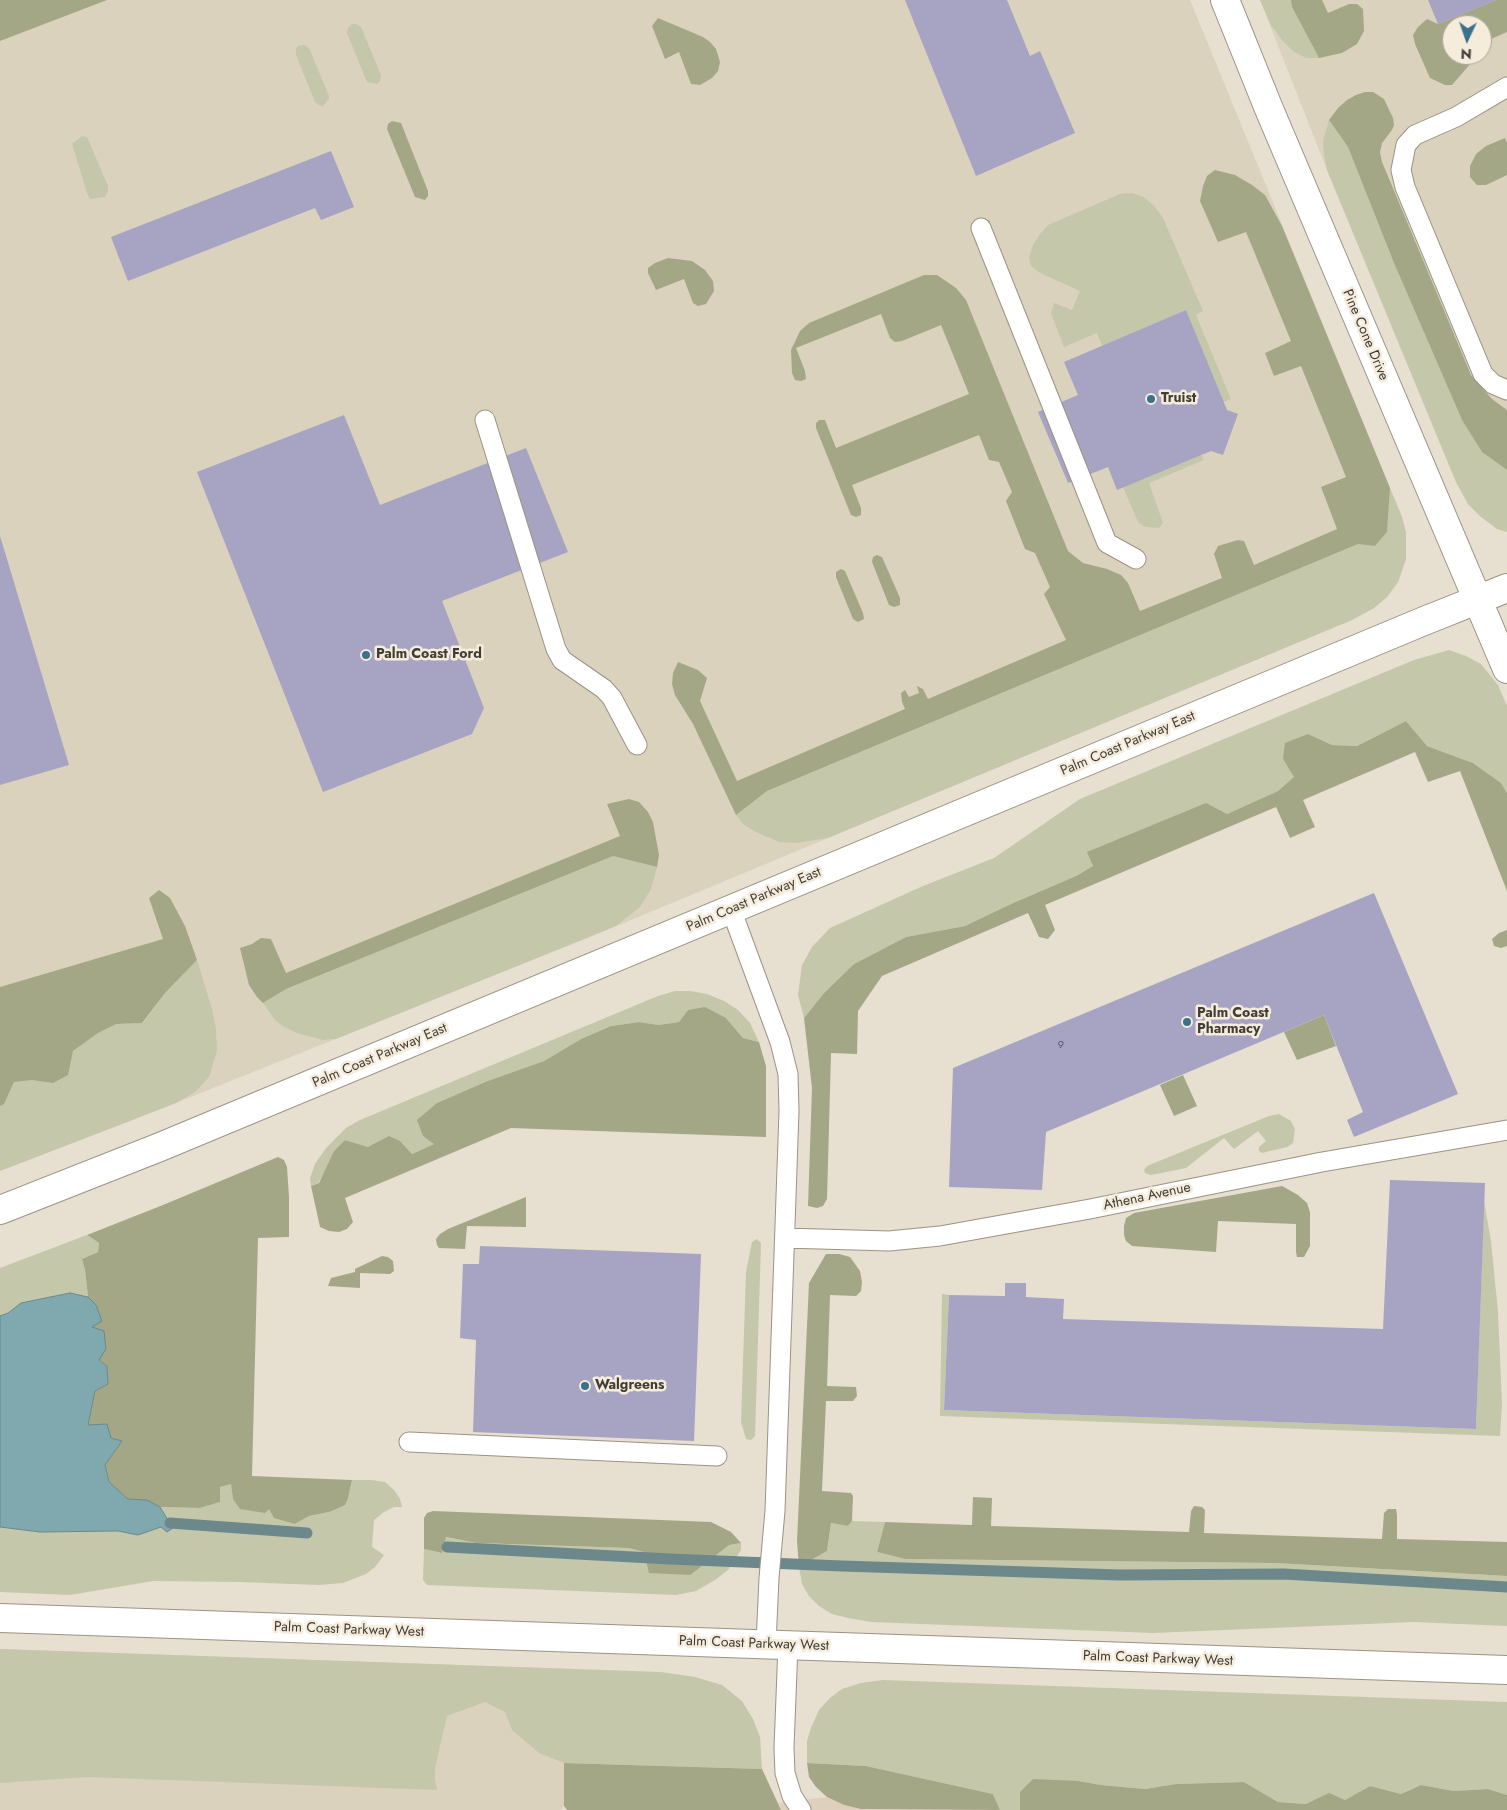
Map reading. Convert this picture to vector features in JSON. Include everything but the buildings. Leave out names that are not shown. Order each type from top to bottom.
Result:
[{"type":"main road","name":"Pine Cone Drive","points":[[1225,0],[1277,128],[1507,669]]},
{"type":"main road","name":"Palm Coast Parkway East","points":[[0,1210],[160,1147],[1507,588]]},
{"type":"main road","name":"Palm Coast Parkway West","points":[[0,1618],[1507,1670]]},
{"type":"lane","points":[[1507,87],[1456,117],[1415,135],[1406,145],[1401,170],[1405,187],[1483,374],[1493,384],[1507,390]]},
{"type":"lane","points":[[980,228],[1107,543],[1136,559]]},
{"type":"lane","points":[[484,420],[556,649],[562,660],[604,689],[612,698],[637,744]]},
{"type":"lane","points":[[731,909],[760,984],[780,1042],[788,1074],[789,1111],[775,1511],[769,1578],[777,1645],[785,1773],[792,1796],[801,1810]]},
{"type":"lane","name":"Athena Avenue","points":[[785,1238],[889,1242],[940,1236],[1090,1209],[1322,1162],[1507,1130]]},
{"type":"lane","points":[[409,1442],[717,1456]]},
{"type":"shaded area","points":[[0,0],[1190,0],[1402,517],[1406,533],[1406,559],[1398,582],[1387,597],[1374,608],[1352,620],[583,940],[128,1122],[0,1171]]},
{"type":"shaded area","points":[[1260,0],[1507,0],[1507,532],[1497,529],[1480,516],[1468,504],[1456,482],[1327,170]]},
{"type":"shaded area","points":[[0,1649],[570,1669],[564,1763],[564,1806],[561,1810],[0,1810]]},
{"type":"shaded area","points":[[827,1797],[844,1805],[866,1810],[781,1810],[779,1803]]},
{"type":"green space","points":[[0,0],[107,0],[0,41]]},
{"type":"green space","points":[[1260,0],[1291,0],[1292,7],[1319,58],[1306,58],[1294,52],[1271,25]]},
{"type":"green space","points":[[1291,0],[1322,0],[1328,13],[1349,4],[1357,4],[1363,9],[1364,31],[1357,44],[1342,53],[1319,58],[1292,7]]},
{"type":"green space","points":[[1496,0],[1507,0],[1507,32],[1492,39],[1492,15],[1460,15]]},
{"type":"green space","points":[[658,18],[703,37],[710,42],[716,49],[720,62],[718,71],[712,78],[700,85],[691,84],[679,52],[665,59],[652,26]]},
{"type":"green space","points":[[1427,19],[1438,24],[1442,22],[1442,65],[1469,65],[1452,85],[1445,85],[1430,78],[1415,44],[1413,35],[1418,27]]},
{"type":"green space","points":[[352,24],[361,27],[381,75],[380,81],[377,84],[367,82],[347,33],[348,28]]},
{"type":"green space","points":[[304,45],[309,48],[329,96],[329,99],[323,106],[315,102],[296,55],[298,46]]},
{"type":"green space","points":[[1365,92],[1373,92],[1384,99],[1393,118],[1394,125],[1392,130],[1382,143],[1380,152],[1382,162],[1471,375],[1492,399],[1507,410],[1507,470],[1482,452],[1462,420],[1394,263],[1348,147],[1329,120],[1347,100]]},
{"type":"green space","points":[[1329,120],[1348,147],[1394,263],[1462,420],[1482,452],[1507,470],[1507,532],[1497,529],[1480,516],[1468,504],[1456,482],[1327,170],[1323,141]]},
{"type":"green space","points":[[392,121],[401,123],[428,191],[428,196],[425,200],[415,197],[387,129],[388,124]]},
{"type":"green space","points":[[82,136],[87,137],[108,186],[105,197],[90,199],[87,193],[72,144]]},
{"type":"green space","points":[[1505,138],[1507,143],[1507,175],[1486,185],[1477,185],[1470,177],[1470,166],[1476,154],[1486,146]]},
{"type":"green space","points":[[1215,170],[1235,175],[1265,195],[1282,226],[1390,488],[1387,532],[1375,546],[1358,544],[767,791],[736,815],[693,724],[675,695],[672,684],[673,673],[678,662],[698,670],[707,678],[700,701],[737,781],[905,709],[901,693],[905,690],[909,697],[919,693],[917,686],[923,689],[928,699],[1066,640],[1044,594],[1050,587],[1035,553],[1025,549],[1006,501],[1012,492],[999,462],[989,460],[979,435],[852,485],[861,508],[861,515],[856,517],[851,515],[816,428],[816,423],[819,420],[825,420],[836,448],[969,394],[941,325],[895,342],[890,338],[881,314],[796,348],[805,371],[806,379],[801,381],[795,380],[792,373],[791,350],[800,331],[809,323],[924,275],[937,275],[956,288],[966,300],[1068,551],[1083,563],[1107,569],[1121,575],[1128,583],[1140,611],[1222,578],[1214,554],[1218,546],[1238,540],[1244,541],[1254,565],[1337,529],[1321,487],[1346,477],[1301,366],[1274,376],[1265,353],[1291,341],[1246,232],[1218,242],[1200,201],[1207,176]]},
{"type":"green space","points":[[1132,193],[1144,197],[1163,218],[1203,311],[1196,315],[1231,399],[1223,402],[1186,310],[1102,346],[1097,333],[1064,347],[1051,313],[1054,303],[1072,310],[1080,291],[1040,273],[1031,266],[1029,258],[1033,245],[1048,225],[1120,194]]},
{"type":"green space","points":[[668,258],[692,261],[705,270],[713,281],[714,291],[706,304],[698,306],[693,303],[684,279],[656,290],[648,273],[648,268]]},
{"type":"green space","points":[[1201,455],[1204,460],[1149,483],[1163,523],[1159,528],[1145,527],[1138,522],[1123,487]]},
{"type":"green space","points":[[1390,488],[1402,517],[1406,533],[1406,559],[1398,582],[1387,597],[1374,608],[1352,620],[828,838],[796,843],[779,842],[743,824],[736,815],[767,791],[1358,544],[1375,546],[1387,532]]},
{"type":"green space","points":[[877,555],[882,557],[900,598],[900,605],[894,607],[889,605],[872,562],[873,557]]},
{"type":"green space","points":[[841,569],[845,571],[863,613],[864,619],[858,622],[853,619],[836,577],[836,572]]},
{"type":"green space","points":[[1449,650],[1481,664],[1498,685],[1507,706],[1507,793],[1501,783],[1473,763],[1427,746],[1406,721],[1357,746],[1332,745],[1308,734],[1283,759],[1295,777],[1278,791],[1227,814],[1088,852],[1093,866],[1076,876],[965,926],[906,937],[854,964],[824,993],[804,1018],[798,995],[802,965],[812,947],[830,928],[923,886],[994,858],[1080,799],[1414,660]]},
{"type":"green space","points":[[1406,721],[1427,746],[1473,763],[1501,783],[1507,793],[1507,891],[1460,771],[1428,782],[1415,752],[1303,800],[1315,827],[1290,838],[1276,807],[1045,905],[1055,930],[1048,939],[1039,937],[1028,913],[882,976],[858,1011],[857,1054],[831,1053],[827,1199],[823,1206],[817,1208],[808,1206],[812,1088],[804,1018],[824,993],[854,964],[906,937],[965,926],[1076,876],[1093,866],[1087,852],[1206,803],[1227,814],[1278,791],[1294,777],[1283,759],[1285,743],[1308,734],[1332,745],[1357,746]]},
{"type":"green space","points":[[629,799],[639,802],[648,812],[653,822],[659,855],[657,867],[613,856],[286,989],[263,1003],[249,985],[240,948],[252,944],[261,938],[271,939],[286,973],[620,836],[607,804]]},
{"type":"green space","points":[[613,856],[657,867],[651,889],[640,907],[616,926],[336,1039],[323,1040],[297,1033],[284,1027],[275,1020],[263,1003],[286,989]]},
{"type":"green space","points":[[159,890],[170,898],[185,926],[197,960],[165,993],[142,1023],[116,1024],[98,1033],[73,1051],[68,1075],[53,1083],[32,1080],[14,1082],[4,1104],[0,1106],[0,987],[163,939],[149,898]]},
{"type":"green space","points":[[1507,930],[1507,946],[1501,948],[1494,946],[1492,939],[1499,933]]},
{"type":"green space","points":[[197,960],[212,1009],[216,1029],[217,1051],[209,1077],[195,1092],[176,1103],[0,1171],[0,1106],[4,1104],[14,1082],[32,1080],[53,1083],[73,1051],[98,1033],[116,1024],[143,1023],[165,993]]},
{"type":"green space","points":[[675,991],[707,994],[724,1001],[738,1010],[750,1023],[759,1042],[743,1038],[726,1018],[688,1010],[679,1022],[658,1025],[639,1022],[611,1026],[581,1039],[544,1061],[485,1082],[437,1103],[434,1144],[412,1154],[400,1141],[368,1147],[345,1140],[318,1183],[311,1186],[310,1178],[315,1164],[326,1148],[346,1128],[360,1120],[658,996]]},
{"type":"green space","points":[[705,1007],[726,1018],[743,1038],[759,1042],[766,1066],[766,1137],[511,1128],[345,1198],[353,1222],[347,1229],[339,1232],[329,1231],[320,1227],[311,1186],[319,1183],[334,1151],[345,1140],[368,1147],[389,1136],[400,1141],[412,1154],[434,1144],[423,1136],[417,1120],[437,1103],[485,1082],[544,1061],[581,1039],[611,1026],[639,1022],[658,1025],[679,1022],[688,1010]]},
{"type":"green space","points":[[1324,1015],[1336,1046],[1297,1060],[1284,1032]]},
{"type":"green space","points":[[1183,1075],[1197,1106],[1174,1116],[1160,1085]]},
{"type":"green space","points":[[1279,1114],[1291,1121],[1295,1129],[1293,1143],[1287,1147],[1262,1153],[1259,1151],[1259,1147],[1266,1141],[1258,1131],[1234,1149],[1224,1138],[1186,1168],[1151,1175],[1145,1173],[1144,1170],[1147,1166],[1269,1116]]},
{"type":"green space","points":[[278,1157],[284,1160],[287,1167],[289,1237],[258,1238],[252,1476],[352,1480],[345,1505],[329,1512],[309,1516],[295,1524],[274,1518],[269,1509],[265,1513],[240,1509],[233,1499],[231,1484],[220,1487],[220,1502],[200,1508],[160,1507],[147,1500],[128,1499],[109,1482],[105,1465],[122,1441],[111,1438],[88,1425],[95,1391],[108,1384],[107,1366],[99,1360],[92,1327],[96,1305],[88,1297],[82,1259],[98,1252],[99,1243],[87,1235]]},
{"type":"green space","points":[[1282,1186],[1298,1195],[1307,1203],[1310,1212],[1310,1246],[1304,1257],[1297,1257],[1296,1224],[1218,1221],[1216,1252],[1132,1246],[1126,1241],[1124,1235],[1126,1218],[1134,1213]]},
{"type":"green space","points":[[526,1197],[526,1227],[467,1226],[465,1249],[439,1248],[437,1245],[436,1239],[448,1229]]},
{"type":"green space","points":[[1484,1201],[1491,1241],[1498,1312],[1502,1403],[1500,1436],[940,1416],[942,1294],[949,1295],[944,1410],[1476,1429]]},
{"type":"green space","points":[[87,1235],[99,1243],[98,1252],[82,1259],[88,1297],[70,1293],[21,1303],[8,1313],[0,1316],[0,1268]]},
{"type":"green space","points":[[757,1239],[761,1243],[755,1436],[751,1440],[746,1439],[741,1422],[746,1272],[752,1242]]},
{"type":"green space","points":[[826,1254],[839,1254],[850,1257],[860,1271],[862,1282],[861,1291],[856,1296],[830,1295],[827,1386],[856,1387],[857,1396],[853,1401],[826,1401],[822,1491],[851,1493],[853,1496],[852,1521],[848,1526],[831,1523],[827,1551],[799,1567],[797,1541],[809,1283]]},
{"type":"green space","points":[[382,1256],[388,1257],[393,1261],[394,1271],[390,1274],[360,1273],[360,1288],[328,1286],[331,1278],[355,1272],[355,1269]]},
{"type":"green space","points":[[352,1480],[385,1482],[394,1490],[400,1499],[402,1507],[394,1507],[374,1520],[372,1547],[384,1555],[375,1567],[366,1574],[343,1583],[319,1585],[153,1581],[70,1595],[0,1592],[0,1527],[40,1532],[118,1531],[138,1534],[161,1527],[173,1528],[160,1507],[200,1508],[220,1502],[220,1487],[231,1483],[233,1499],[269,1509],[295,1524],[309,1516],[329,1512],[348,1498]]},
{"type":"green space","points":[[973,1497],[992,1498],[991,1526],[1189,1532],[1191,1511],[1194,1506],[1202,1507],[1205,1510],[1204,1533],[1382,1539],[1384,1513],[1388,1509],[1396,1509],[1397,1539],[1507,1542],[1507,1576],[1275,1563],[905,1559],[877,1552],[885,1522],[972,1525]]},
{"type":"green space","points":[[433,1511],[711,1522],[731,1532],[741,1543],[729,1545],[690,1575],[649,1573],[644,1552],[629,1548],[476,1543],[446,1537],[442,1553],[424,1549],[424,1518],[427,1513]]},
{"type":"green space","points":[[852,1521],[885,1522],[877,1552],[905,1559],[1275,1563],[1507,1576],[1507,1626],[1414,1622],[1153,1633],[871,1622],[832,1614],[819,1606],[809,1596],[802,1584],[799,1567],[827,1551],[831,1523],[848,1526]]},
{"type":"green space","points":[[445,1537],[476,1543],[629,1548],[645,1552],[715,1554],[729,1545],[741,1543],[741,1550],[728,1570],[715,1580],[696,1591],[676,1595],[427,1585],[423,1580],[424,1549],[442,1553]]},
{"type":"green space","points":[[0,1649],[661,1672],[695,1677],[722,1685],[742,1701],[753,1719],[760,1737],[762,1769],[564,1763],[539,1753],[512,1730],[505,1712],[485,1702],[447,1716],[435,1768],[437,1790],[88,1777],[0,1783]]},
{"type":"green space","points":[[883,1680],[1507,1702],[1507,1795],[1488,1789],[1454,1791],[1421,1785],[1401,1794],[1370,1786],[1345,1800],[1329,1794],[1306,1804],[1278,1802],[1244,1782],[1176,1784],[1145,1789],[1078,1781],[1020,1792],[1020,1810],[1000,1810],[993,1794],[866,1766],[807,1763],[807,1741],[819,1710],[842,1689],[861,1683]]},
{"type":"green space","points":[[564,1763],[762,1769],[781,1810],[567,1810],[564,1806]]},
{"type":"green space","points":[[807,1763],[866,1766],[993,1794],[1000,1810],[861,1809],[844,1805],[827,1797],[816,1787],[809,1777]]},
{"type":"green space","points":[[1033,1779],[1078,1781],[1145,1789],[1176,1784],[1244,1782],[1278,1802],[1306,1804],[1329,1793],[1345,1800],[1370,1786],[1401,1794],[1421,1785],[1454,1791],[1488,1789],[1507,1795],[1507,1810],[1020,1810],[1020,1792]]},
{"type":"water","points":[[70,1293],[88,1297],[96,1305],[102,1321],[92,1327],[104,1331],[106,1349],[99,1360],[107,1366],[108,1384],[95,1391],[88,1425],[107,1424],[111,1438],[122,1441],[105,1465],[109,1482],[128,1499],[147,1500],[160,1507],[173,1528],[167,1532],[161,1527],[138,1535],[118,1531],[40,1532],[0,1527],[0,1316],[8,1313],[21,1303]]},
{"type":"waterway","points":[[170,1523],[307,1533]]},
{"type":"waterway","points":[[447,1547],[670,1559],[1120,1575],[1284,1574],[1507,1587]]},
{"type":"place","name":"Truist","points":[[1151,399]]},
{"type":"place","name":"Palm Coast Ford","points":[[366,655]]},
{"type":"place","name":"Palm Coast Pharmacy","points":[[1187,1022]]},
{"type":"place","name":"Walgreens","points":[[585,1386]]}]
